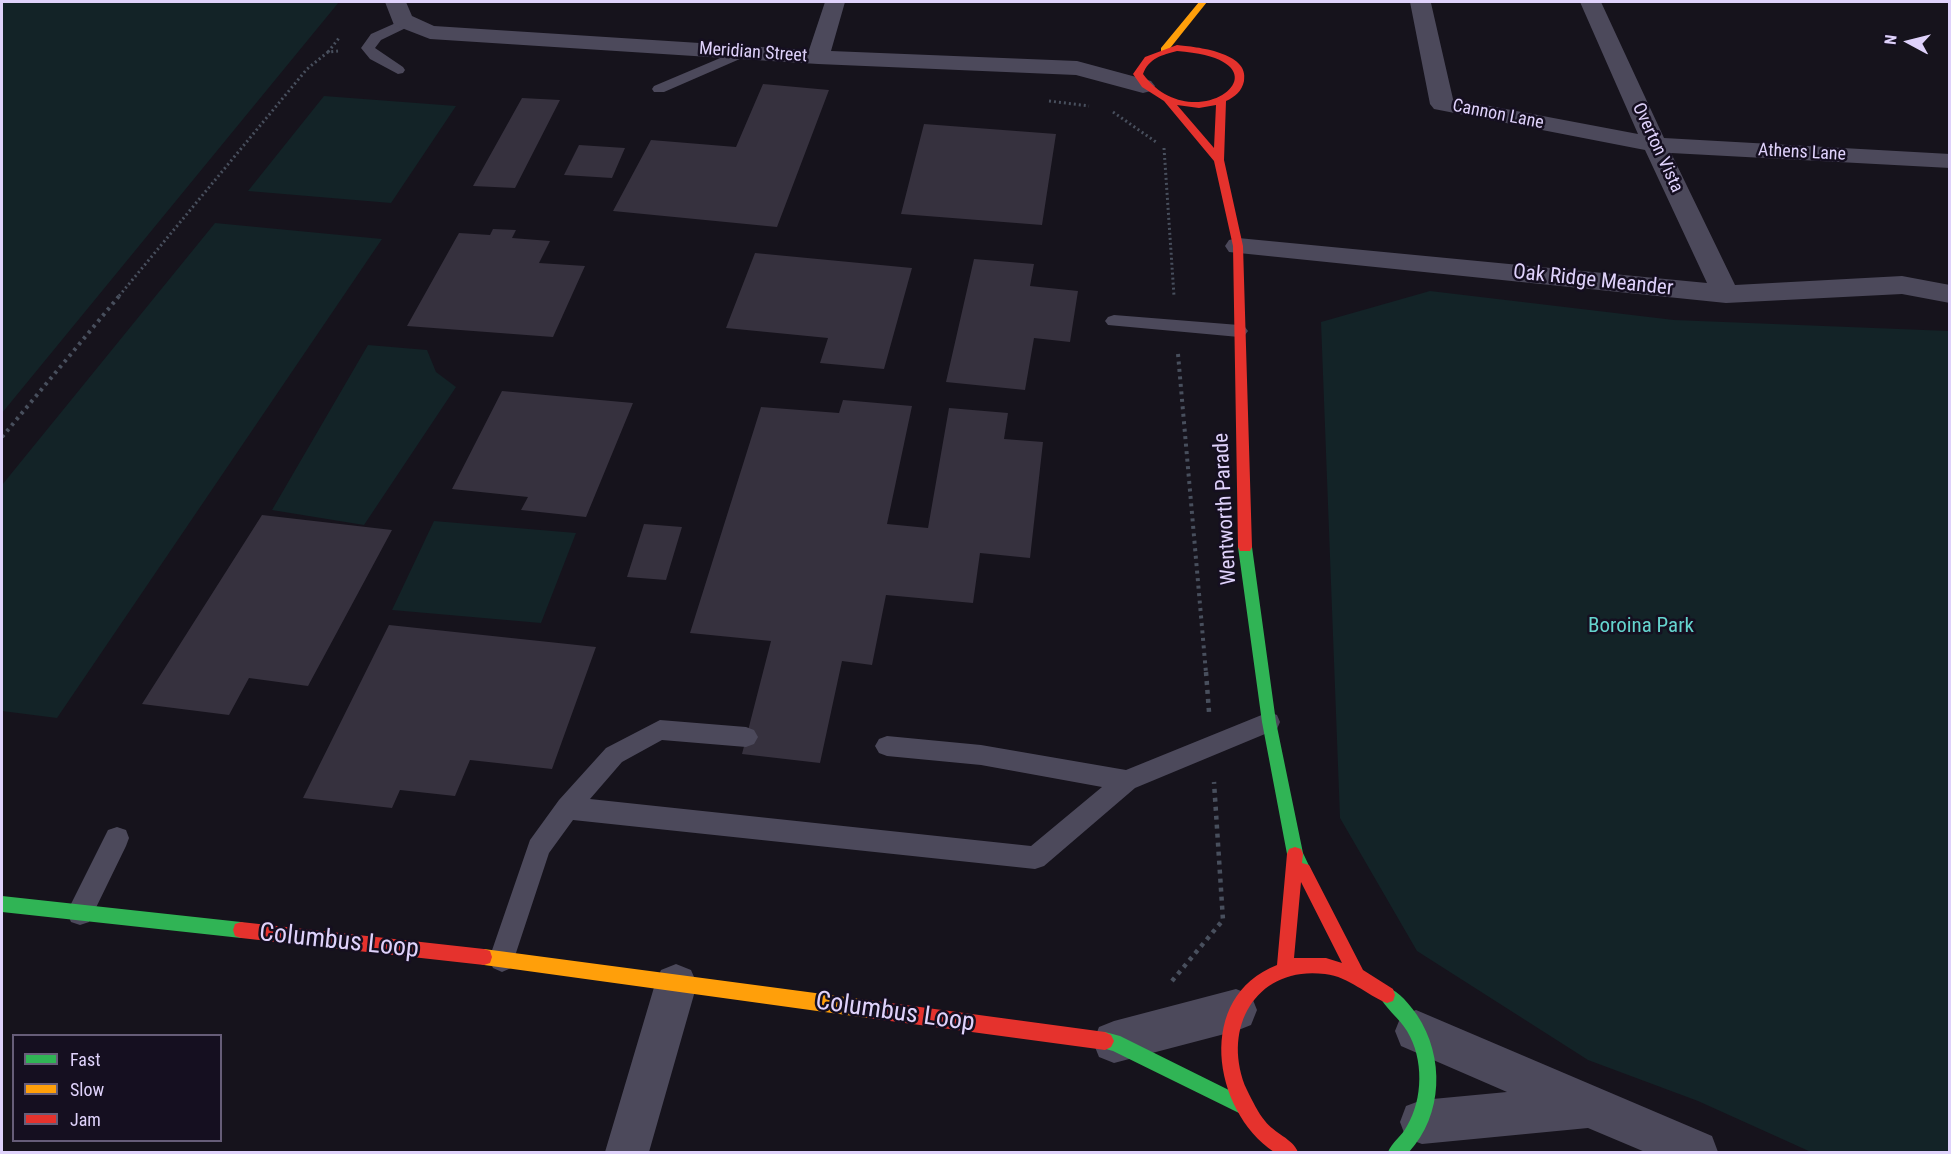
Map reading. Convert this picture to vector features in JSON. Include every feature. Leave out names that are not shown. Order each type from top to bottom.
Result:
[{"type":"street","points":[[396,2],[402,20],[407,22]]},
{"type":"street","points":[[818,57],[835,2]]},
{"type":"street","name":"Overton Vista","points":[[1591,2],[1725,294]]},
{"type":"street","name":"Cannon Lane","points":[[1420,3],[1442,104],[1655,145]]},
{"type":"street","points":[[1158,52],[1192,48],[1224,57],[1234,65],[1240,75],[1240,84],[1233,93],[1221,100],[1205,104],[1169,101],[1154,95],[1143,86],[1138,76],[1139,68],[1204,7]]},
{"type":"street","name":"Meridian Street","points":[[407,22],[430,32],[818,57],[1077,68],[1143,86]]},
{"type":"street","points":[[1215,36],[1224,57]]},
{"type":"street","name":"Meridian Street","points":[[1077,68],[1158,52]]},
{"type":"street","name":"Wentworth Parade","points":[[1221,100],[1220,160],[1238,246],[1245,545],[1269,722],[1295,854],[1356,973]]},
{"type":"street","name":"Wentworth Parade","points":[[1169,101],[1220,160]]},
{"type":"street","name":"Athens Lane","points":[[1655,145],[1950,161]]},
{"type":"street","name":"Oak Ridge Meander","points":[[1238,246],[1725,294],[1902,285],[1950,294]]},
{"type":"street","name":"Wentworth Parade","points":[[1285,967],[1295,854]]},
{"type":"street","name":"Columbus Loop","points":[[2,904],[502,959],[1114,1042],[1243,1106]]},
{"type":"street","points":[[1289,1152],[1267,1136],[1243,1106],[1230,1073],[1228,1041],[1236,1010],[1248,991],[1265,977],[1285,967],[1316,964],[1332,965],[1356,973],[1379,987],[1400,1006],[1416,1031],[1427,1061],[1429,1093],[1407,1143]]},
{"type":"street","points":[[627,1152],[676,984]]},
{"type":"street","name":"Columbus Loop","points":[[1114,1042],[1236,1010]]},
{"type":"street","points":[[1416,1031],[1696,1152]]},
{"type":"street","points":[[1407,1143],[1590,1106]]},
{"type":"lane","points":[[398,70],[368,48],[376,37],[407,22]]},
{"type":"lane","points":[[659,89],[744,52]]},
{"type":"lane","points":[[1114,321],[1239,331]]},
{"type":"lane","points":[[567,807],[1035,858],[1127,781],[1269,722]]},
{"type":"lane","points":[[502,959],[539,848],[567,807],[614,754],[660,730],[746,737]]},
{"type":"lane","points":[[887,746],[981,755],[1127,781]]},
{"type":"lane","points":[[80,913],[117,838]]},
{"type":"path","points":[[2,437],[307,69],[328,52],[342,50],[372,52]]},
{"type":"path","points":[[1046,100],[1097,107]]},
{"type":"path","points":[[1107,108],[1164,147],[1176,326],[1212,744],[1223,920],[1169,984]]},
{"type":"green space","points":[[2,2],[339,2],[2,413]]},
{"type":"green space","points":[[324,96],[456,106],[391,203],[248,191]]},
{"type":"green space","points":[[215,223],[382,239],[57,718],[2,711],[2,485]]},
{"type":"green space","name":"Boroina Park","points":[[1430,291],[1674,320],[1949,331],[1949,1152],[1811,1152],[1698,1101],[1588,1060],[1417,951],[1340,818],[1321,322]]},
{"type":"green space","points":[[368,345],[427,350],[436,372],[456,387],[364,525],[272,510]]},
{"type":"green space","points":[[434,521],[576,533],[541,623],[392,610]]},
{"type":"building","points":[[763,84],[829,90],[777,227],[613,211],[651,140],[736,147]]},
{"type":"building","points":[[522,98],[560,100],[515,188],[473,186]]},
{"type":"building","points":[[924,124],[1056,134],[1042,225],[901,214]]},
{"type":"building","points":[[579,145],[625,148],[612,178],[564,175]]},
{"type":"building","points":[[493,229],[516,230],[512,238],[550,241],[539,263],[585,266],[553,337],[407,326],[459,233],[490,235]]},
{"type":"building","points":[[755,253],[912,268],[884,369],[820,363],[828,338],[726,328]]},
{"type":"building","points":[[974,259],[1034,264],[1030,286],[1078,291],[1070,342],[1034,338],[1025,390],[946,382]]},
{"type":"building","points":[[502,391],[633,403],[586,517],[521,510],[528,497],[452,489]]},
{"type":"building","points":[[843,400],[912,406],[887,524],[928,528],[949,408],[1008,413],[1004,439],[1043,442],[1030,558],[980,553],[973,603],[886,595],[872,665],[842,661],[820,763],[742,754],[771,641],[690,633],[761,407],[839,413]]},
{"type":"building","points":[[262,515],[392,530],[308,686],[249,678],[229,715],[142,704]]},
{"type":"building","points":[[644,524],[682,527],[666,580],[627,577]]},
{"type":"building","points":[[389,625],[596,647],[552,769],[470,760],[455,796],[400,790],[392,808],[303,798]]},
{"type":"traffic: fast","points":[[1245,547],[1269,722],[1295,854],[1303,870]]},
{"type":"traffic: fast","points":[[2,904],[241,930]]},
{"type":"traffic: fast","points":[[1387,995],[1403,1010],[1416,1029],[1424,1050],[1428,1072],[1427,1094],[1422,1116],[1412,1135],[1397,1152]]},
{"type":"traffic: fast","points":[[1105,1041],[1114,1042],[1243,1106]]},
{"type":"traffic: slow","points":[[1164,50],[1203,2]]},
{"type":"traffic: slow","points":[[484,957],[868,1009]]},
{"type":"traffic: jam","points":[[1177,48],[1210,53],[1231,62],[1238,69],[1240,78],[1237,89],[1226,98],[1199,105],[1184,104],[1157,93],[1146,85],[1138,74],[1140,68],[1153,56],[1177,48]]},
{"type":"traffic: jam","points":[[1221,100],[1219,160],[1238,246],[1245,547]]},
{"type":"traffic: jam","points":[[1169,101],[1219,160]]},
{"type":"traffic: jam","points":[[1285,967],[1295,854]]},
{"type":"traffic: jam","points":[[1303,870],[1356,973]]},
{"type":"traffic: jam","points":[[241,930],[484,957]]},
{"type":"traffic: jam","points":[[1289,1152],[1270,1139],[1258,1127],[1238,1091],[1229,1053],[1232,1021],[1246,995],[1267,977],[1295,966],[1326,966],[1358,976],[1387,995]]},
{"type":"traffic: jam","points":[[868,1009],[1105,1041]]}]
